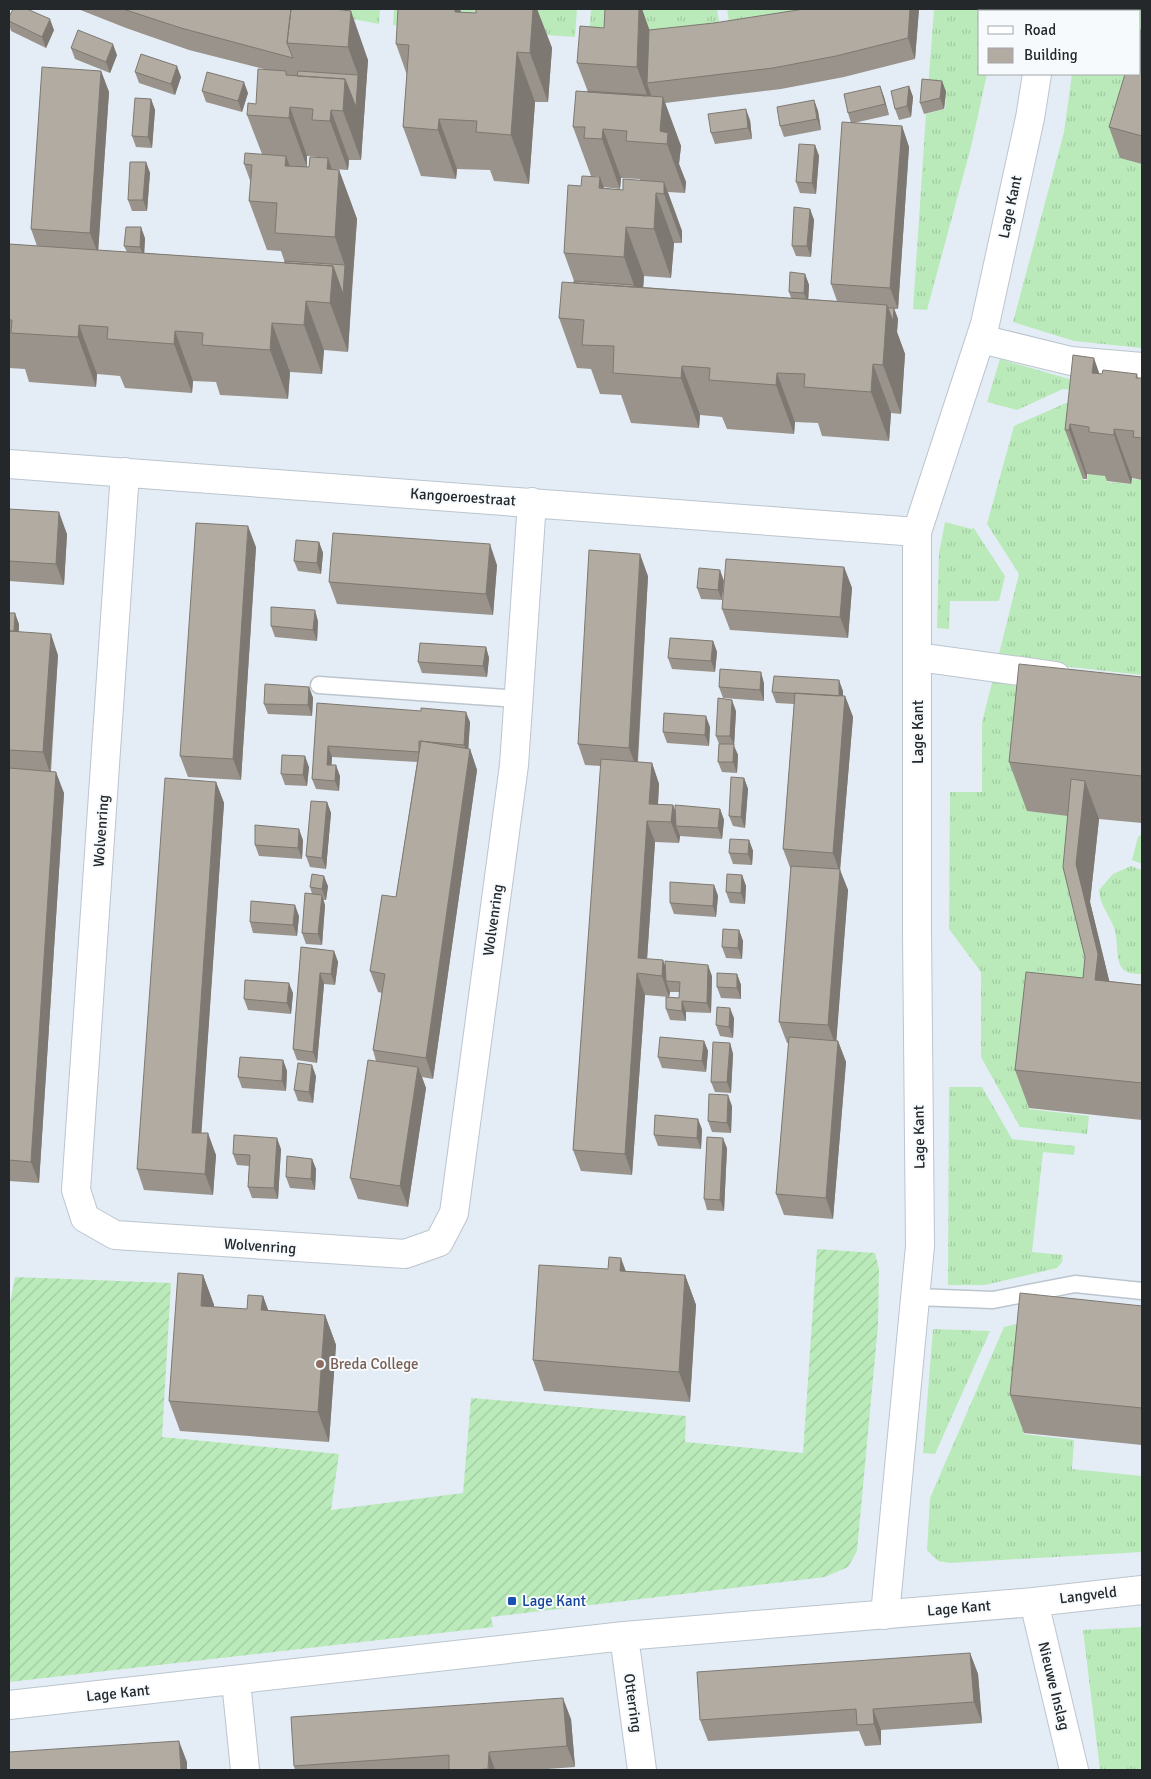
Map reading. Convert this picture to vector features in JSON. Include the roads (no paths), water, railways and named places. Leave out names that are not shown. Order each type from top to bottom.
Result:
[{"type":"street","name":"Lage Kant","points":[[885,1615],[920,1246],[917,931],[917,532],[981,339],[1030,118],[1037,75]]},
{"type":"street","points":[[981,339],[1071,361],[1142,367]]},
{"type":"street","name":"Kangoeroestraat","points":[[9,464],[917,532]]},
{"type":"street","name":"Wolvenring","points":[[125,472],[76,1190],[85,1218],[115,1236],[405,1254],[439,1242],[454,1213],[514,765],[532,502]]},
{"type":"street","points":[[918,657],[1084,679]]},
{"type":"street","name":"Langveld","points":[[1034,1602],[1142,1590]]},
{"type":"street","name":"Lage Kant","points":[[9,1705],[624,1636],[1034,1602]]},
{"type":"street","name":"Nieuwe Inslag","points":[[1034,1602],[1074,1770]]},
{"type":"street","name":"Otterring","points":[[624,1636],[642,1770]]},
{"type":"street","points":[[236,1681],[245,1770]]},
{"type":"lane","points":[[319,685],[519,699]]},
{"type":"lane","points":[[916,1297],[993,1300],[1076,1284],[1142,1291]]},
{"type":"place","name":"Breda College","points":[[320,1364]]},
{"type":"place","name":"Lage Kant","points":[[512,1601]]}]
